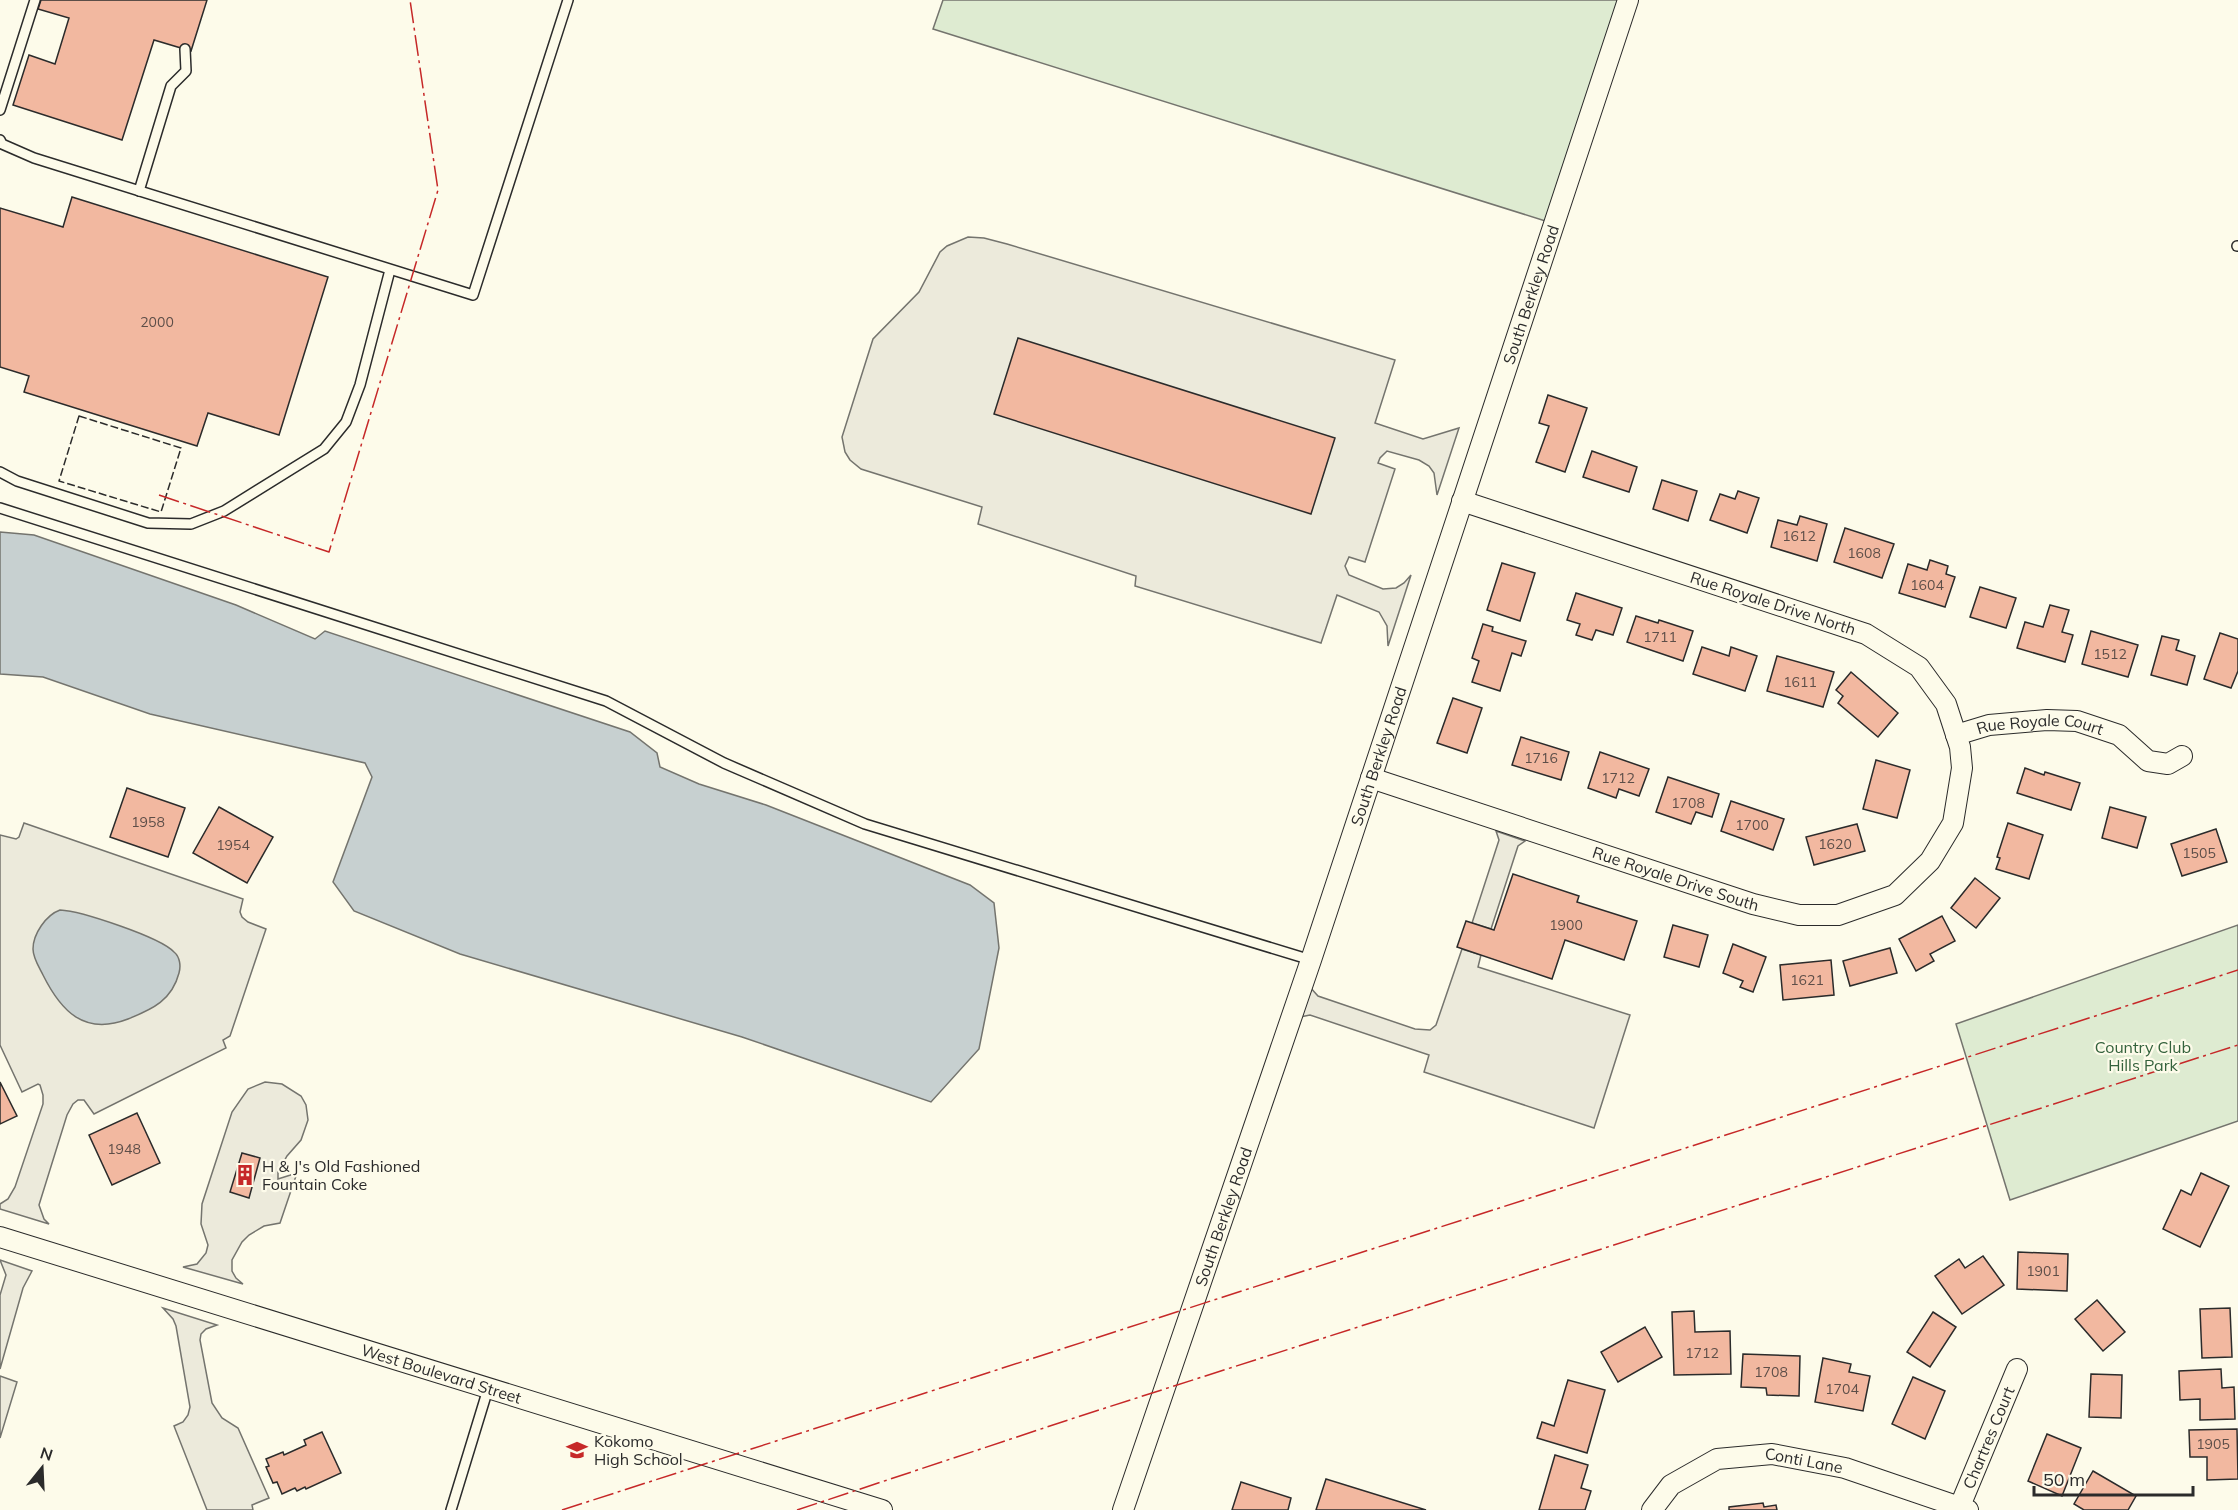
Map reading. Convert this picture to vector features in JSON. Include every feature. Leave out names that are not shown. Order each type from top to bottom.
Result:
[{"type":"street","name":"South Berkley Road","points":[[1122,1510],[1311,960],[1628,0]]},
{"type":"street","name":"Rue Royale Drive North","points":[[1462,501],[1866,634],[1919,667],[1946,704],[1960,747],[1962,768],[1953,823]]},
{"type":"street","name":"Rue Royale Court","points":[[1956,735],[1989,725],[2047,720],[2077,721],[2119,735],[2148,761],[2168,764],[2182,756]]},
{"type":"street","name":"Rue Royale Drive South","points":[[1371,778],[1753,904],[1799,915],[1838,915],[1895,895],[1930,861],[1953,823]]},
{"type":"street","name":"West Boulevard Street","points":[[0,1237],[882,1510]]},
{"type":"street","name":"Chartres Court","points":[[1964,1508],[2017,1369]]},
{"type":"street","name":"Conti Lane","points":[[1652,1510],[1671,1485],[1692,1471],[1717,1459],[1772,1454],[1845,1468],[1964,1508]]},
{"type":"lane","points":[[0,110],[35,0]]},
{"type":"lane","points":[[1,142],[34,158],[472,295],[568,0]]},
{"type":"lane","points":[[139,191],[171,86],[186,71],[184,49]]},
{"type":"lane","points":[[0,472],[17,481],[148,523],[191,524],[224,511],[324,449],[346,422],[360,385],[390,270]]},
{"type":"lane","points":[[0,508],[606,701],[724,764],[865,824],[1311,960]]},
{"type":"lane","points":[[451,1510],[488,1389]]},
{"type":"green space","points":[[943,0],[1628,0],[1555,224],[933,29]]},
{"type":"green space","name":"Country Club Hills Park","points":[[2238,925],[2238,1121],[2010,1200],[1956,1024]]},
{"type":"shaded area","points":[[968,237],[984,238],[1007,244],[1395,360],[1375,423],[1423,439],[1459,428],[1437,495],[1434,473],[1429,466],[1419,460],[1387,451],[1378,463],[1395,469],[1365,562],[1349,557],[1345,566],[1349,575],[1383,589],[1396,588],[1411,575],[1388,646],[1387,626],[1379,612],[1337,595],[1321,643],[1135,586],[1136,576],[978,524],[982,507],[861,469],[850,460],[845,452],[842,437],[873,339],[919,292],[940,252],[947,246]]},
{"type":"shaded area","points":[[0,532],[34,535],[236,605],[315,639],[325,631],[630,732],[657,753],[660,767],[699,784],[766,805],[970,885],[994,903],[999,948],[979,1049],[931,1102],[742,1037],[460,954],[354,911],[333,882],[372,777],[365,763],[150,714],[43,677],[0,674]]},
{"type":"shaded area","points":[[24,823],[243,899],[240,912],[242,917],[266,929],[230,1036],[223,1040],[226,1048],[94,1114],[84,1100],[78,1100],[73,1104],[67,1115],[39,1205],[44,1219],[49,1224],[0,1209],[0,1204],[8,1199],[15,1187],[43,1104],[40,1085],[22,1092],[0,1045],[0,835],[16,839]]},
{"type":"shaded area","points":[[1496,831],[1525,841],[1518,846],[1491,929],[1472,923],[1499,840]]},
{"type":"shaded area","points":[[60,910],[120,926],[166,946],[176,954],[180,965],[172,990],[153,1007],[128,1019],[99,1024],[76,1017],[66,1009],[50,988],[33,952],[35,937],[41,926],[50,916]]},
{"type":"shaded area","points":[[1462,949],[1481,955],[1478,967],[1630,1015],[1594,1128],[1424,1072],[1429,1055],[1310,1015],[1300,1017],[1309,986],[1318,996],[1415,1029],[1430,1030],[1436,1025]]},
{"type":"shaded area","points":[[265,1082],[282,1084],[301,1096],[306,1105],[308,1120],[301,1140],[287,1156],[278,1172],[278,1179],[297,1173],[280,1223],[264,1226],[249,1235],[242,1242],[232,1260],[232,1271],[243,1284],[183,1267],[197,1264],[206,1253],[208,1245],[201,1224],[202,1204],[232,1112],[248,1089]]},
{"type":"shaded area","points":[[0,1260],[32,1271],[23,1288],[0,1369],[0,1295],[6,1275]]},
{"type":"shaded area","points":[[163,1308],[217,1325],[206,1329],[201,1334],[200,1340],[212,1403],[222,1418],[238,1428],[269,1498],[252,1505],[253,1510],[207,1510],[174,1426],[183,1422],[190,1407],[176,1326]]},
{"type":"shaded area","points":[[0,1376],[17,1382],[0,1438]]},
{"type":"building","points":[[41,0],[207,0],[191,51],[154,40],[122,140],[13,105],[29,55],[55,64],[69,18],[38,9]]},
{"type":"building","points":[[72,197],[328,277],[279,435],[208,413],[197,446],[24,392],[29,376],[0,367],[0,208],[63,227]]},
{"type":"building","points":[[1018,338],[1335,438],[1311,514],[994,414]]},
{"type":"building","points":[[1548,395],[1587,408],[1565,472],[1536,462],[1549,426],[1539,423]]},
{"type":"building","points":[[1592,451],[1637,467],[1629,492],[1583,477]]},
{"type":"building","points":[[1662,480],[1697,491],[1688,521],[1653,509]]},
{"type":"building","points":[[1738,491],[1759,498],[1747,533],[1710,520],[1720,494],[1735,499]]},
{"type":"building","points":[[1800,516],[1827,524],[1817,561],[1771,547],[1778,520],[1797,525]]},
{"type":"building","points":[[1845,528],[1894,544],[1882,578],[1834,562]]},
{"type":"building","points":[[1930,560],[1948,566],[1946,574],[1955,577],[1945,607],[1899,593],[1908,564],[1927,570]]},
{"type":"building","points":[[1502,563],[1535,573],[1520,621],[1487,610]]},
{"type":"building","points":[[1980,587],[2016,598],[2006,628],[1970,617]]},
{"type":"building","points":[[1576,593],[1622,608],[1613,635],[1596,630],[1592,640],[1576,635],[1580,624],[1567,620]]},
{"type":"building","points":[[2050,605],[2069,610],[2062,632],[2073,635],[2065,662],[2017,648],[2025,622],[2043,627]]},
{"type":"building","points":[[1636,616],[1658,623],[1659,620],[1693,631],[1683,661],[1627,642]]},
{"type":"building","points":[[1483,624],[1493,627],[1492,631],[1526,641],[1521,656],[1512,653],[1500,691],[1472,682],[1479,661],[1472,658]]},
{"type":"building","points":[[2091,631],[2138,645],[2128,677],[2082,664]]},
{"type":"building","points":[[2220,633],[2238,639],[2238,671],[2231,688],[2204,679]]},
{"type":"building","points":[[2162,636],[2179,640],[2176,650],[2195,656],[2187,685],[2151,675]]},
{"type":"building","points":[[1702,647],[1729,656],[1731,647],[1757,656],[1745,691],[1693,674]]},
{"type":"building","points":[[1777,656],[1834,672],[1823,707],[1767,691]]},
{"type":"building","points":[[1851,672],[1898,713],[1878,737],[1838,703],[1843,696],[1836,690]]},
{"type":"building","points":[[1453,698],[1482,708],[1467,753],[1437,743]]},
{"type":"building","points":[[1521,737],[1569,752],[1561,780],[1512,765]]},
{"type":"building","points":[[1600,752],[1649,769],[1639,796],[1619,789],[1616,798],[1588,788]]},
{"type":"building","points":[[1876,760],[1910,770],[1897,818],[1863,809]]},
{"type":"building","points":[[2025,768],[2080,783],[2071,810],[2017,793]]},
{"type":"building","points":[[1668,777],[1719,794],[1712,817],[1696,812],[1691,824],[1656,812]]},
{"type":"building","points":[[127,788],[185,808],[168,857],[110,837]]},
{"type":"building","points":[[1731,801],[1784,819],[1773,850],[1721,831]]},
{"type":"building","points":[[219,807],[273,837],[247,883],[193,853]]},
{"type":"building","points":[[2110,807],[2146,817],[2137,848],[2102,838]]},
{"type":"building","points":[[2008,823],[2043,835],[2029,879],[1996,869],[2000,858],[1997,857]]},
{"type":"building","points":[[1857,824],[1865,851],[1814,865],[1806,837]]},
{"type":"building","points":[[2216,829],[2227,862],[2182,876],[2171,844]]},
{"type":"building","points":[[1513,874],[1579,896],[1577,902],[1637,921],[1624,960],[1565,940],[1552,979],[1457,947],[1466,921],[1494,930]]},
{"type":"building","points":[[1975,878],[2000,898],[1976,928],[1951,908]]},
{"type":"building","points":[[1942,916],[1955,941],[1930,954],[1934,961],[1916,971],[1899,939]]},
{"type":"building","points":[[1673,925],[1708,935],[1699,967],[1664,957]]},
{"type":"building","points":[[1733,944],[1766,957],[1753,992],[1740,987],[1743,981],[1723,973]]},
{"type":"building","points":[[1890,948],[1897,973],[1850,986],[1843,961]]},
{"type":"building","points":[[1831,960],[1834,995],[1783,1000],[1780,965]]},
{"type":"building","points":[[0,1082],[17,1116],[0,1124]]},
{"type":"building","points":[[137,1113],[160,1163],[112,1185],[89,1135]]},
{"type":"building","name":"H & J's Old Fashioned Fountain Coke","points":[[242,1153],[260,1158],[249,1198],[230,1192]]},
{"type":"building","points":[[2201,1173],[2229,1186],[2200,1247],[2163,1229],[2181,1190],[2191,1195]]},
{"type":"building","points":[[2018,1252],[2068,1254],[2067,1291],[2017,1289]]},
{"type":"building","points":[[1983,1256],[2004,1285],[1962,1314],[1935,1276],[1959,1259],[1965,1268]]},
{"type":"building","points":[[2097,1300],[2125,1332],[2103,1351],[2075,1319]]},
{"type":"building","points":[[2230,1308],[2232,1357],[2202,1358],[2200,1309]]},
{"type":"building","points":[[1694,1311],[1695,1332],[1730,1331],[1731,1374],[1674,1375],[1672,1312]]},
{"type":"building","points":[[1933,1312],[1956,1327],[1930,1367],[1907,1352]]},
{"type":"building","points":[[1645,1327],[1662,1357],[1618,1382],[1601,1352]]},
{"type":"building","points":[[1743,1354],[1800,1356],[1799,1396],[1767,1395],[1766,1388],[1741,1387]]},
{"type":"building","points":[[1823,1358],[1851,1364],[1849,1372],[1870,1376],[1863,1411],[1815,1402]]},
{"type":"building","points":[[2221,1369],[2222,1388],[2234,1387],[2235,1419],[2200,1420],[2200,1399],[2180,1400],[2179,1371]]},
{"type":"building","points":[[2091,1374],[2122,1375],[2121,1418],[2089,1417]]},
{"type":"building","points":[[1913,1377],[1945,1391],[1925,1439],[1892,1424]]},
{"type":"building","points":[[1568,1380],[1605,1390],[1587,1453],[1537,1438],[1542,1422],[1554,1426]]},
{"type":"building","points":[[2237,1429],[2238,1479],[2207,1480],[2207,1457],[2190,1457],[2189,1430]]},
{"type":"building","points":[[322,1432],[341,1473],[306,1489],[305,1487],[297,1491],[295,1488],[282,1494],[277,1482],[273,1483],[266,1467],[269,1466],[266,1459],[283,1452],[284,1455],[306,1445],[304,1440]]},
{"type":"building","points":[[2047,1434],[2081,1448],[2062,1496],[2028,1481]]},
{"type":"building","points":[[1555,1455],[1588,1465],[1581,1488],[1591,1491],[1585,1510],[1539,1510]]},
{"type":"building","points":[[2093,1471],[2136,1496],[2128,1510],[2084,1510],[2074,1504]]},
{"type":"building","points":[[1326,1479],[1426,1510],[1316,1510]]},
{"type":"building","points":[[1241,1482],[1291,1498],[1288,1510],[1232,1510]]},
{"type":"building","points":[[1763,1503],[1764,1507],[1776,1505],[1777,1510],[1729,1510],[1729,1507]]},
{"type":"fence","points":[[79,416],[181,448],[161,512],[59,481],[79,416]]},
{"type":"power","points":[[159,495],[329,552],[438,190],[410,0]]},
{"type":"power","points":[[562,1510],[2238,970]]},
{"type":"power","points":[[797,1510],[1071,1419],[2238,1045]]},
{"type":"place","name":"H & J's Old Fashioned Fountain Coke","points":[[245,1175]]},
{"type":"place","name":"Kokomo High School","points":[[577,1450]]}]
